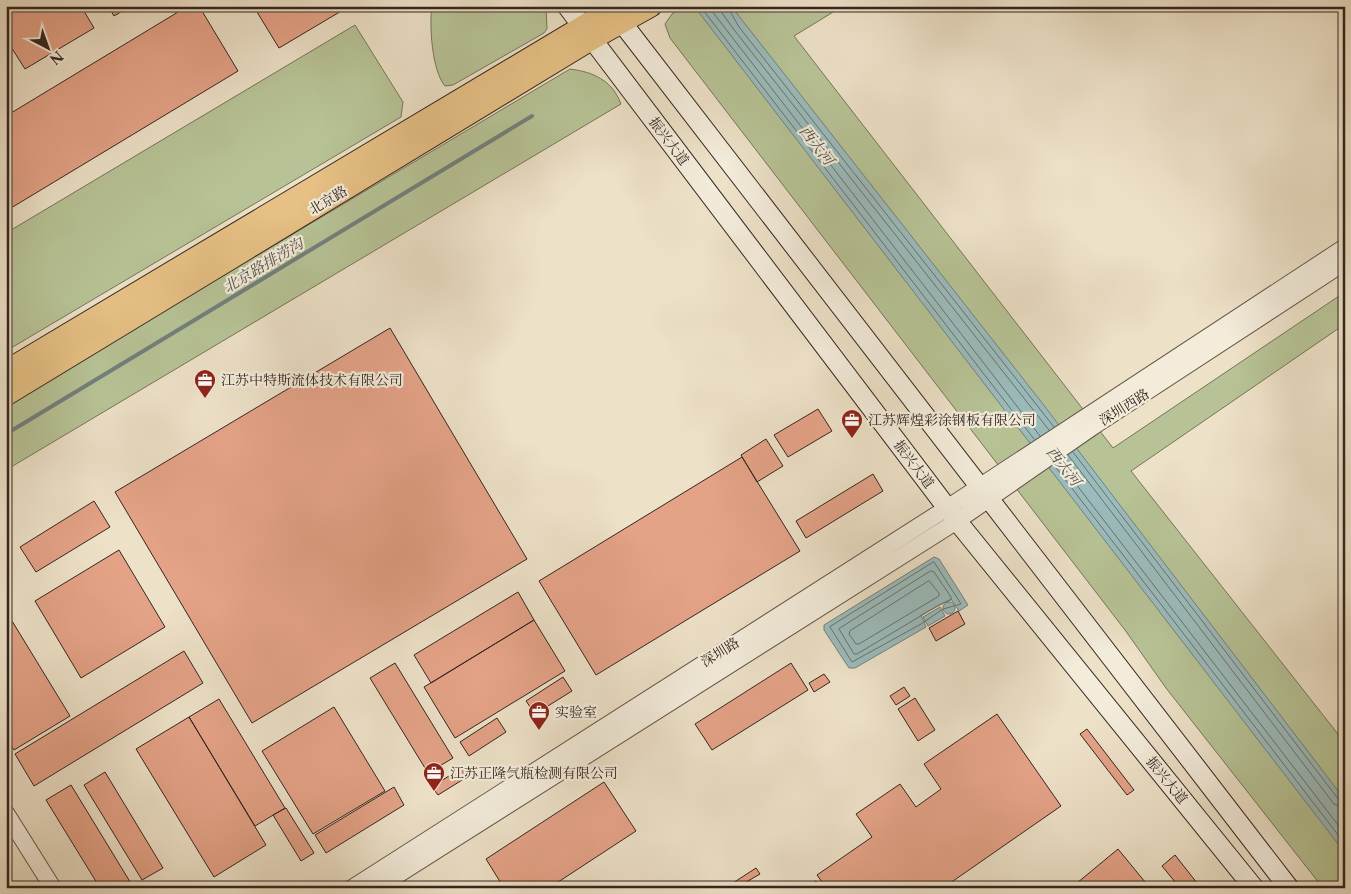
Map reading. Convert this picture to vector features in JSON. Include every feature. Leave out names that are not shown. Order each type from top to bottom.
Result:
[{"type":"main road","name":"振兴大道","points":[[567,6],[952,515],[1254,888]]},
{"type":"main road","name":"北京路","points":[[6,395],[587,33],[615,11],[651,6]]},
{"type":"main road","points":[[615,11],[1289,888]]},
{"type":"main road","name":"北京路","points":[[6,371],[587,33]]},
{"type":"street","name":"深圳西路","points":[[1088,422],[1345,247]]},
{"type":"street","name":"深圳西路","points":[[1088,422],[1345,262]]},
{"type":"street","name":"深圳路","points":[[377,888],[952,515],[1088,422]]},
{"type":"street","name":"深圳路","points":[[352,888],[952,515]]},
{"type":"street","points":[[6,813],[53,888]]},
{"type":"green space","points":[[432,6],[546,6],[547,29],[544,33],[453,85],[445,86],[437,70],[432,48]]},
{"type":"green space","points":[[684,6],[843,6],[794,36],[1113,448],[1345,292],[1345,324],[1131,471],[1345,743],[1345,888],[1323,888],[1166,688],[1125,630],[670,38],[665,24],[672,14]]},
{"type":"green space","points":[[355,25],[403,102],[401,117],[6,351],[6,233]]},
{"type":"green space","points":[[570,69],[594,75],[607,83],[621,104],[6,470],[6,405]]},
{"type":"water","name":"西大河","points":[[694,6],[731,6],[1039,399],[1345,800],[1345,853]]},
{"type":"water","points":[[934,557],[939,559],[968,605],[959,611],[951,599],[921,615],[926,627],[855,668],[849,668],[824,630],[824,625]]},
{"type":"water","points":[[947,602],[951,602],[955,608],[951,614],[947,614],[943,610],[943,606]]},
{"type":"water","points":[[940,607],[945,616],[928,626],[923,617]]},
{"type":"building","points":[[6,6],[81,6],[94,28],[25,69],[6,39]]},
{"type":"building","points":[[108,6],[131,6],[114,16]]},
{"type":"building","points":[[188,6],[199,6],[238,71],[6,211],[6,116]]},
{"type":"building","points":[[267,6],[341,6],[343,10],[279,48],[257,12]]},
{"type":"building","points":[[390,328],[527,559],[252,723],[115,492]]},
{"type":"building","points":[[818,409],[832,431],[788,457],[774,435]]},
{"type":"building","points":[[766,439],[783,466],[757,482],[741,455]]},
{"type":"building","points":[[742,457],[800,551],[596,675],[539,581]]},
{"type":"building","points":[[873,474],[883,491],[806,538],[796,521]]},
{"type":"building","points":[[94,501],[110,527],[36,572],[20,547]]},
{"type":"building","points":[[119,550],[165,627],[81,678],[35,601]]},
{"type":"building","points":[[518,592],[534,620],[431,683],[414,655]]},
{"type":"building","points":[[958,611],[965,624],[936,641],[929,628]]},
{"type":"building","points":[[9,616],[70,716],[14,750],[6,737],[6,618]]},
{"type":"building","points":[[534,620],[565,671],[455,738],[424,687]]},
{"type":"building","points":[[184,651],[203,683],[34,786],[15,754]]},
{"type":"building","points":[[395,663],[453,758],[428,773],[370,678]]},
{"type":"building","points":[[791,663],[808,690],[712,750],[695,724]]},
{"type":"building","points":[[824,674],[830,682],[814,692],[809,683]]},
{"type":"building","points":[[563,677],[572,691],[535,714],[526,701]]},
{"type":"building","points":[[904,687],[910,696],[896,705],[890,696]]},
{"type":"building","points":[[915,698],[935,730],[918,741],[898,709]]},
{"type":"building","points":[[219,699],[285,808],[255,826],[189,717]]},
{"type":"building","points":[[334,707],[385,791],[313,834],[262,751]]},
{"type":"building","points":[[997,714],[1061,806],[943,888],[826,888],[817,875],[872,837],[856,814],[900,784],[916,807],[941,789],[924,764]]},
{"type":"building","points":[[189,717],[266,845],[214,877],[136,749]]},
{"type":"building","points":[[497,718],[506,732],[469,756],[460,742]]},
{"type":"building","points":[[1087,729],[1134,790],[1127,795],[1080,734]]},
{"type":"building","points":[[461,768],[467,777],[438,795],[432,787]]},
{"type":"building","points":[[105,772],[163,868],[142,880],[84,785]]},
{"type":"building","points":[[604,782],[636,831],[549,888],[504,888],[486,859]]},
{"type":"building","points":[[71,785],[132,885],[127,888],[100,888],[46,800]]},
{"type":"building","points":[[394,787],[404,805],[326,853],[315,835]]},
{"type":"building","points":[[286,808],[314,853],[301,861],[273,815]]},
{"type":"building","points":[[1118,849],[1150,888],[1071,888]]},
{"type":"building","points":[[1175,855],[1201,888],[1180,888],[1162,866]]},
{"type":"building","points":[[756,868],[760,874],[736,888],[733,883]]},
{"type":"building","points":[[816,881],[821,888],[805,888]]},
{"type":"waterway","name":"北京路排涝沟","points":[[6,434],[532,116]]},
{"type":"place","name":"江苏中特斯流体技术有限公司","points":[[205,399]]},
{"type":"place","name":"江苏辉煌彩涂钢板有限公司","points":[[852,439]]},
{"type":"place","name":"实验室","points":[[539,731]]},
{"type":"place","name":"江苏正隆气瓶检测有限公司","points":[[434,792]]}]
